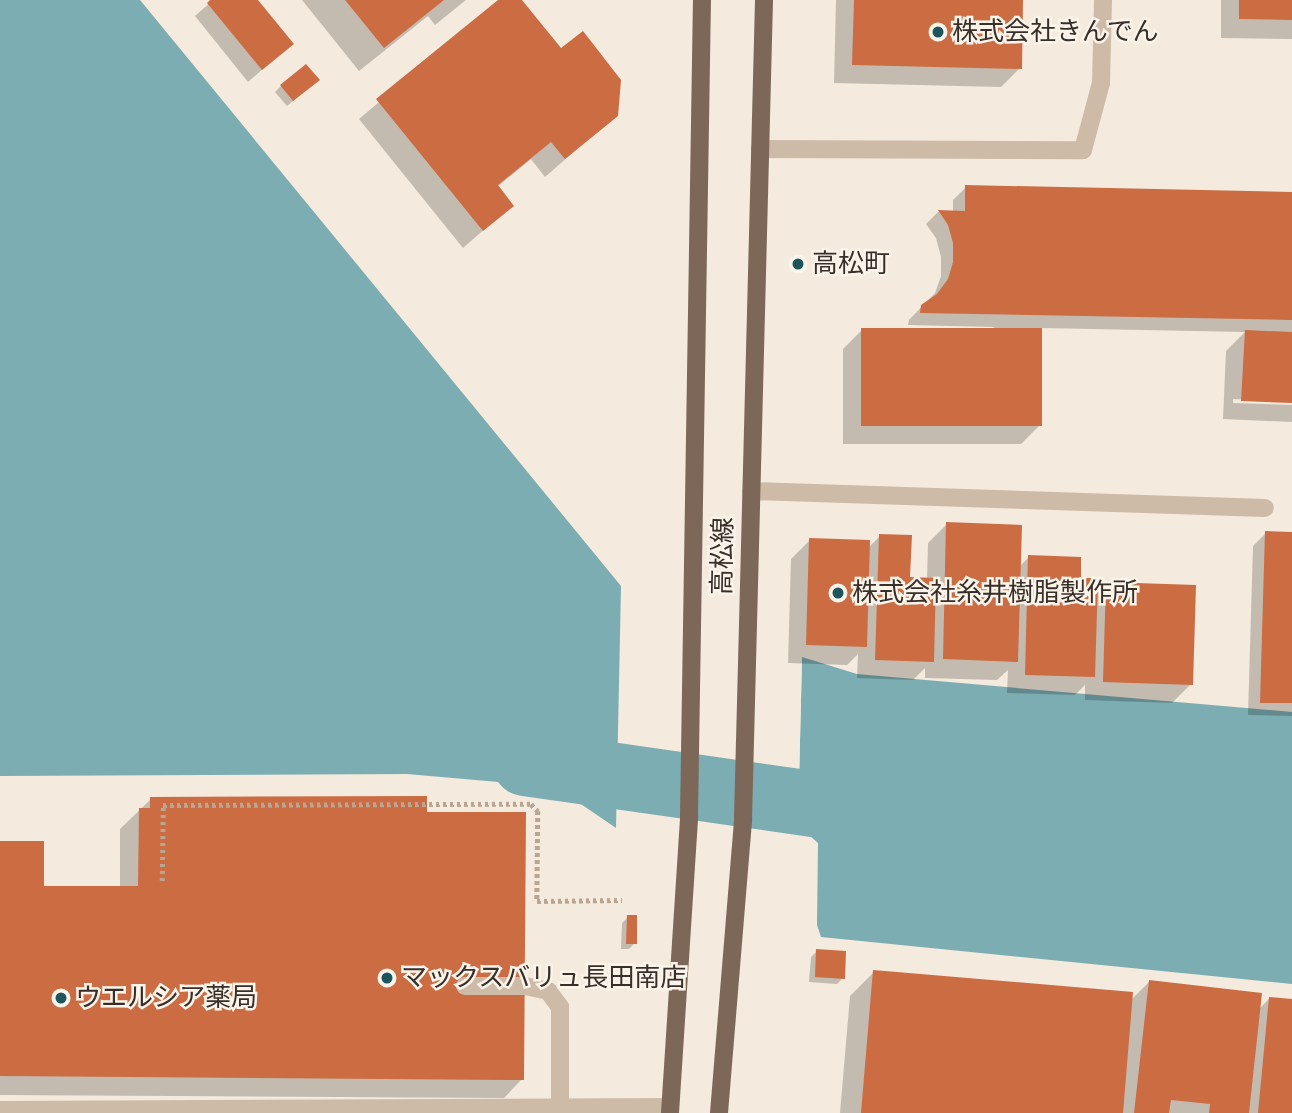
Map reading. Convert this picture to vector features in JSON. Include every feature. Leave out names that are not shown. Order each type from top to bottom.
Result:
[{"type":"main road","name":"高松線","points":[[670,1110],[688,816],[702,0]]},
{"type":"main road","name":"高松線","points":[[719,1113],[743,819],[764,0]]},
{"type":"lane","points":[[760,149],[1083,150],[1101,83],[1103,0]]},
{"type":"lane","points":[[751,491],[1265,508]]},
{"type":"lane","points":[[465,986],[525,986],[548,991],[560,1007],[560,1113]]},
{"type":"lane","points":[[0,1110],[670,1110]]},
{"type":"path","points":[[162,881],[163,805],[531,804],[538,811],[537,901],[622,900]]},
{"type":"water","points":[[0,0],[140,0],[621,586],[616,828],[556,787],[407,774],[0,776]]},
{"type":"water","points":[[802,657],[857,674],[1292,712],[1292,984],[821,937],[817,925],[818,843],[798,825]]},
{"type":"pier","points":[[799,656],[802,657],[798,825],[795,824]]},
{"type":"building","points":[[210,0],[258,0],[294,44],[262,70],[207,3]]},
{"type":"building","points":[[345,0],[444,0],[384,48]]},
{"type":"building","points":[[498,0],[522,0],[561,48],[583,31],[621,80],[618,116],[565,159],[551,142],[498,185],[514,206],[483,231],[376,99]]},
{"type":"building","name":"株式会社きんでん","points":[[854,0],[1023,0],[1022,69],[852,65]]},
{"type":"building","points":[[1239,0],[1292,0],[1292,20],[1239,19]]},
{"type":"building","points":[[306,64],[320,80],[293,101],[280,85]]},
{"type":"building","points":[[965,185],[1292,192],[1292,320],[920,313],[921,305],[937,294],[948,279],[953,262],[953,243],[948,225],[938,210],[965,211]]},
{"type":"building","points":[[861,328],[1042,328],[1042,426],[861,426]]},
{"type":"building","points":[[1245,330],[1292,332],[1292,403],[1241,401]]},
{"type":"building","points":[[946,522],[1022,525],[1018,662],[943,659]]},
{"type":"building","points":[[1265,531],[1292,532],[1292,703],[1260,703]]},
{"type":"building","points":[[879,534],[912,535],[910,577],[936,578],[934,662],[875,660]]},
{"type":"building","name":"株式会社糸井樹脂製作所","points":[[809,538],[870,540],[867,647],[806,645]]},
{"type":"building","points":[[1028,555],[1081,557],[1081,578],[1098,578],[1095,677],[1025,675]]},
{"type":"building","points":[[1106,582],[1196,585],[1193,685],[1103,682]]},
{"type":"building","points":[[427,796],[427,812],[526,812],[524,1080],[0,1076],[0,841],[44,841],[44,886],[138,886],[139,808],[150,808],[150,797]]},
{"type":"building","points":[[627,915],[637,915],[637,944],[626,944]]},
{"type":"building","points":[[816,949],[846,951],[845,979],[815,977]]},
{"type":"building","points":[[873,970],[1133,992],[1123,1113],[861,1113]]},
{"type":"building","points":[[1149,980],[1262,993],[1249,1113],[1209,1113],[1210,1104],[1171,1100],[1169,1113],[1134,1113]]},
{"type":"building","points":[[1269,997],[1292,999],[1292,1113],[1258,1113]]},
{"type":"waterway","points":[[525,763],[890,815]]},
{"type":"place","name":"株式会社きんでん","points":[[938,32]]},
{"type":"place","name":"高松町","points":[[798,264]]},
{"type":"place","name":"株式会社糸井樹脂製作所","points":[[838,593]]},
{"type":"place","name":"マックスバリュ長田南店","points":[[387,978]]},
{"type":"place","name":"ウエルシア薬局","points":[[61,998]]}]
